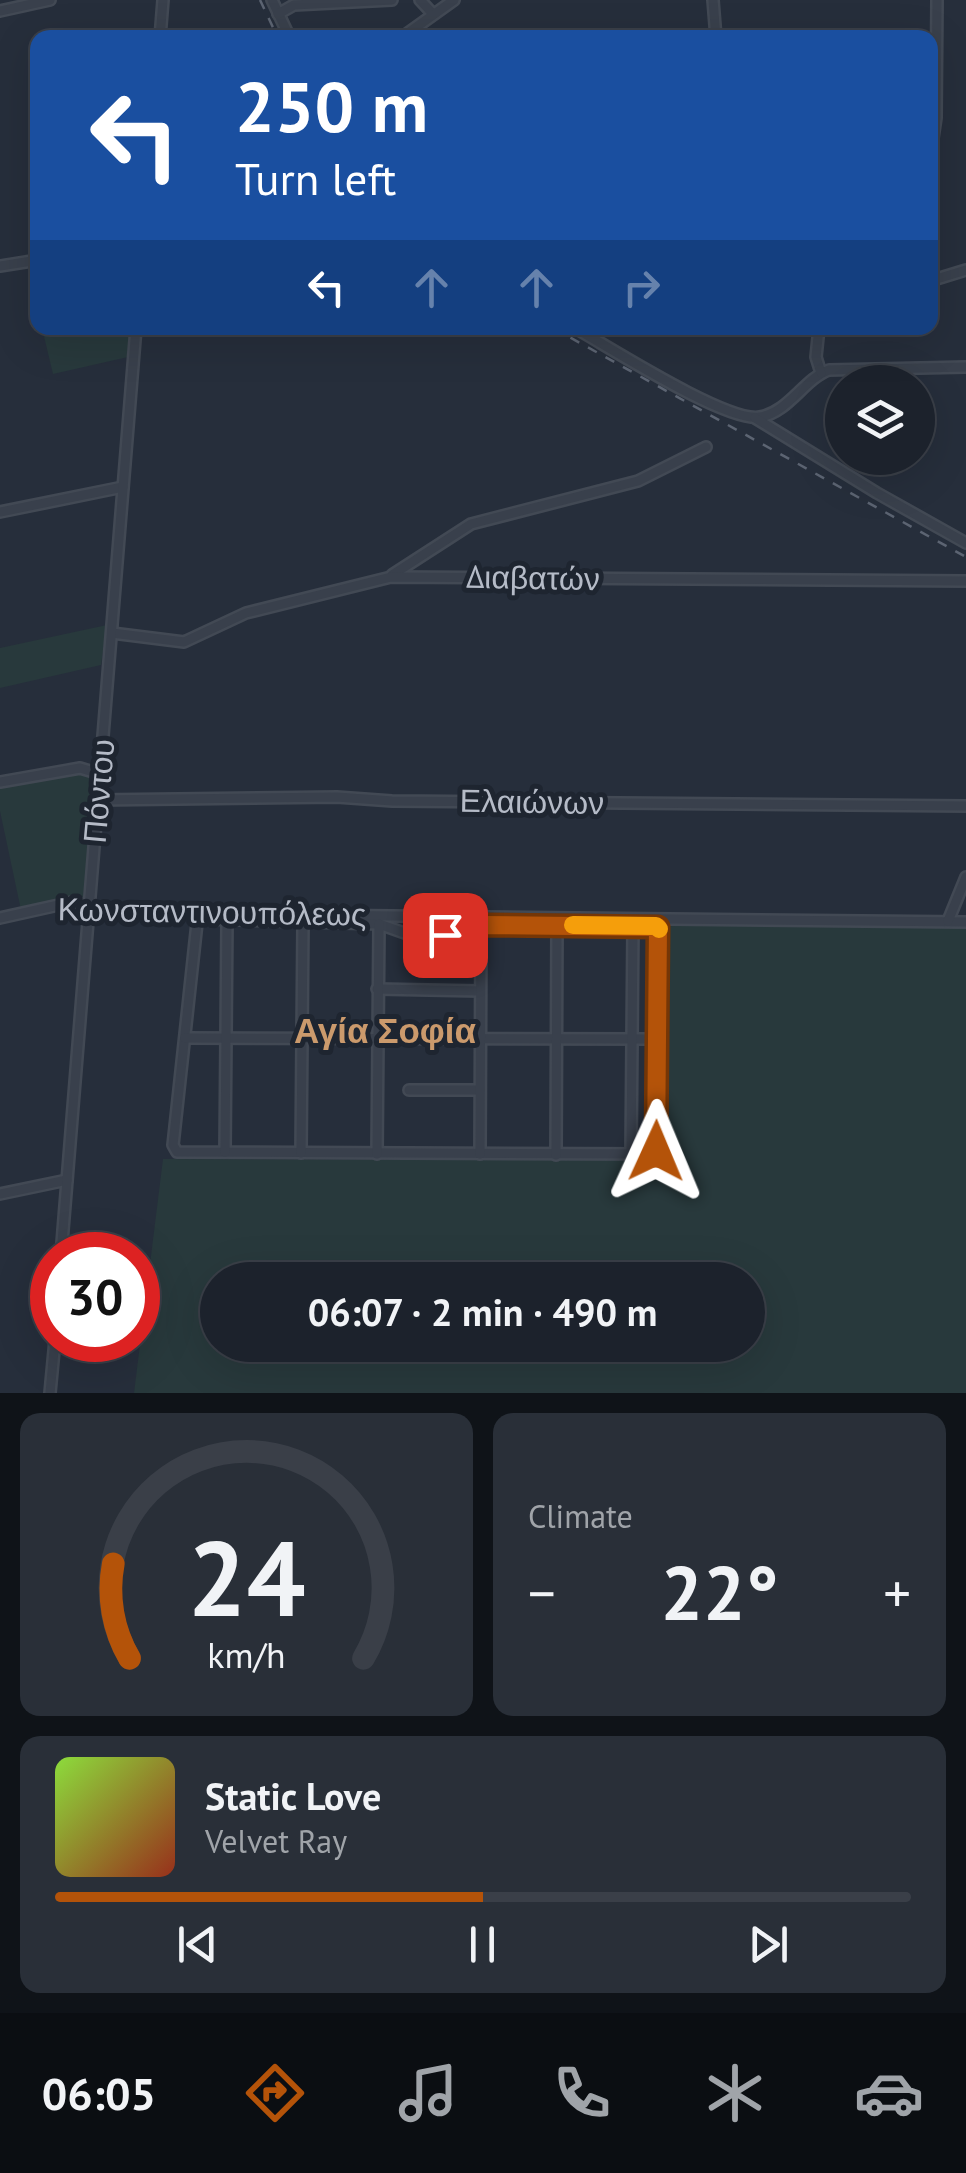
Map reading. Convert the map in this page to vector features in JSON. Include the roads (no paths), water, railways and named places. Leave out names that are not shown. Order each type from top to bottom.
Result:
[{"type":"street","points":[[0,11],[50,0]]},
{"type":"street","points":[[161,30],[163,0]]},
{"type":"street","points":[[272,0],[286,30]]},
{"type":"street","points":[[278,14],[294,5],[392,0]]},
{"type":"street","points":[[420,0],[434,14]]},
{"type":"street","points":[[412,30],[454,0]]},
{"type":"street","points":[[713,0],[715,30]]},
{"type":"street","points":[[937,0],[937,30]]},
{"type":"street","points":[[0,266],[30,261]]},
{"type":"street","points":[[938,279],[966,270]]},
{"type":"street","name":"Πόντου","points":[[64,1232],[135,335]]},
{"type":"street","points":[[587,335],[723,410],[755,418],[966,543]]},
{"type":"street","points":[[755,418],[779,408],[825,372],[816,357],[819,335]]},
{"type":"street","points":[[935,369],[966,368]]},
{"type":"street","points":[[390,576],[472,524],[638,480],[706,447]]},
{"type":"street","points":[[0,512],[124,487]]},
{"type":"street","name":"Διαβατών","points":[[112,633],[184,642],[246,614],[390,576],[966,581]]},
{"type":"street","points":[[0,782],[80,768],[100,774]]},
{"type":"street","name":"Ελαιώνων","points":[[98,800],[337,797],[392,801],[966,806]]},
{"type":"street","points":[[948,921],[966,877]]},
{"type":"street","name":"Κωνσταντινουπόλεως","points":[[0,918],[72,902],[89,912],[966,922]]},
{"type":"street","points":[[426,918],[426,935]]},
{"type":"street","points":[[203,919],[379,924],[400,933],[426,935],[456,934],[481,925],[656,926],[656,1154],[174,1149],[197,923],[203,919]]},
{"type":"street","points":[[225,1152],[227,922]]},
{"type":"street","points":[[301,1153],[303,923]]},
{"type":"street","points":[[377,1154],[379,924]]},
{"type":"street","points":[[480,1154],[481,925]]},
{"type":"street","points":[[556,1155],[557,925]]},
{"type":"street","points":[[631,1155],[633,926]]},
{"type":"street","points":[[377,989],[480,990]]},
{"type":"street","points":[[185,1038],[658,1039]]},
{"type":"street","points":[[409,1090],[480,1090]]},
{"type":"street","points":[[0,1194],[68,1180]]},
{"type":"street","points":[[50,1393],[52,1362]]},
{"type":"railway","points":[[260,0],[274,30]]},
{"type":"railway","points":[[566,335],[966,557]]},
{"type":"district","name":"Αγία Σοφία","points":[[385,1031]]}]
